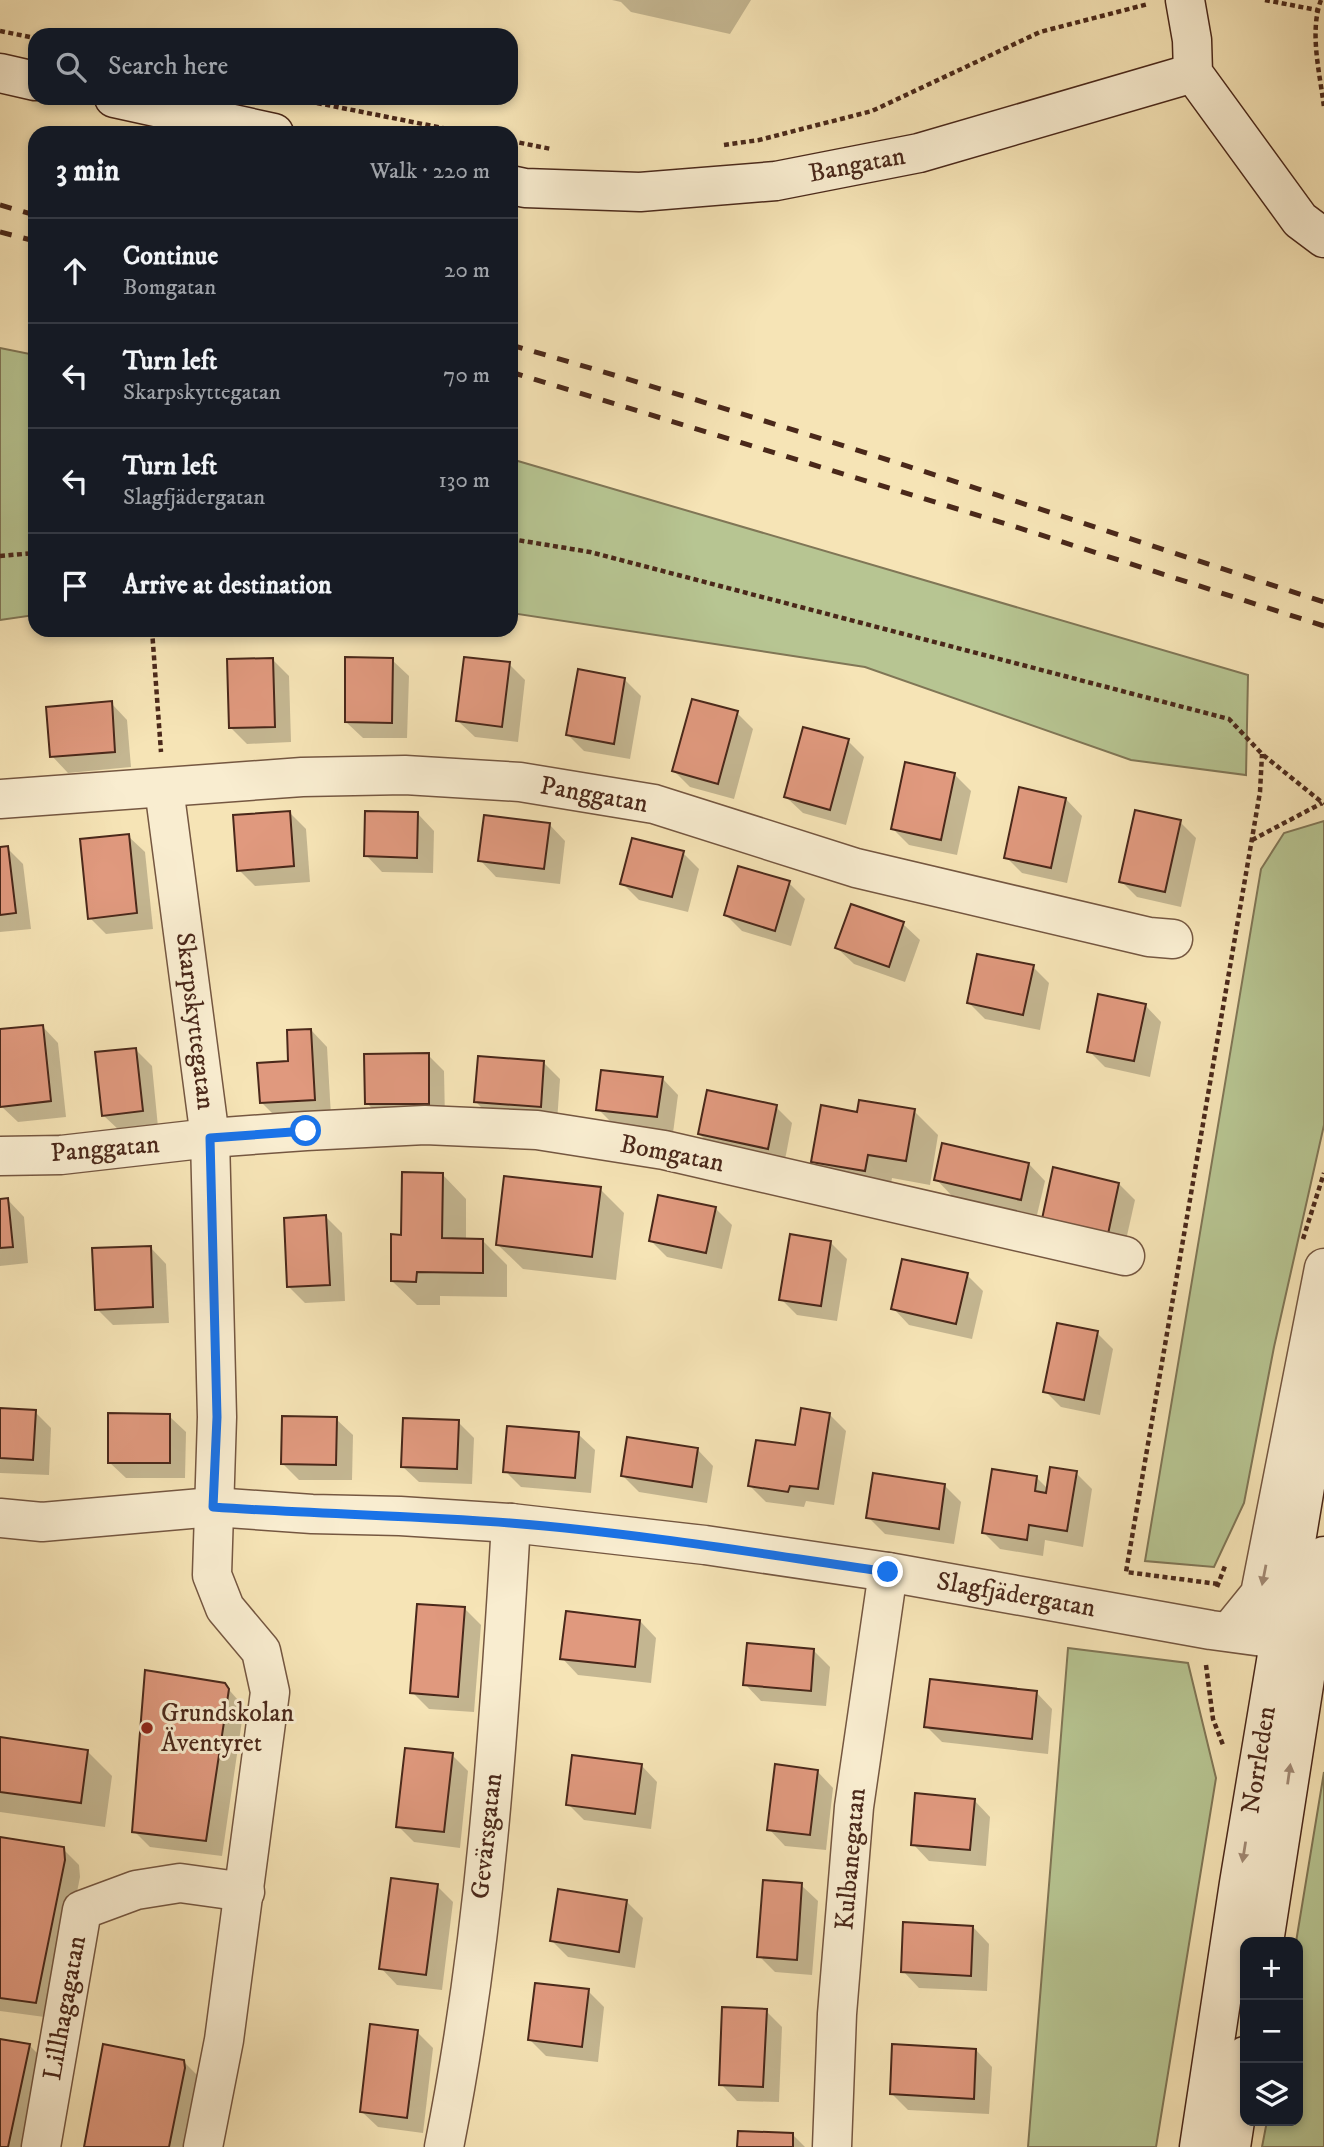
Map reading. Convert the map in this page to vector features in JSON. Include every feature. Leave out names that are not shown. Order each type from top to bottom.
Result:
[{"type":"street","points":[[1168,2],[1192,40],[1193,73],[1300,220],[1324,238]]},
{"type":"street","points":[[0,73],[28,79]]},
{"type":"street","name":"Bangatan","points":[[518,186],[640,192],[776,181],[919,153],[1193,73]]},
{"type":"street","points":[[146,105],[242,126]]},
{"type":"street","name":"Panggatan","points":[[0,799],[302,777],[379,775],[520,782],[653,804],[856,868],[1149,937],[1173,939]]},
{"type":"street","name":"Skarpskyttegatan","points":[[164,788],[210,1138],[217,1417],[213,1507]]},
{"type":"street","name":"Bomgatan","points":[[210,1138],[425,1125],[537,1130],[664,1150],[1125,1256]]},
{"type":"street","name":"Panggatan","points":[[0,1156],[61,1155],[210,1138]]},
{"type":"street","points":[[1230,1632],[1260,1594],[1324,1268]]},
{"type":"street","name":"Norrleden","points":[[1199,2147],[1309,1644],[1324,1373]]},
{"type":"street","points":[[203,2147],[224,2040],[270,1692],[261,1651],[225,1608],[212,1574],[213,1507]]},
{"type":"street","name":"Slagfjädergatan","points":[[0,1518],[42,1522],[213,1507],[511,1523],[705,1545],[888,1572],[1309,1644]]},
{"type":"street","name":"Gevärsgatan","points":[[444,2147],[464,2029],[481,1893],[501,1697],[511,1523]]},
{"type":"street","name":"Norrleden","points":[[1265,1937],[1324,1556]]},
{"type":"street","name":"Kulbanegatan","points":[[832,2147],[838,2014],[854,1807],[888,1572]]},
{"type":"street","points":[[1296,1725],[1324,1685]]},
{"type":"street","name":"Lillhagagatan","points":[[41,2147],[82,1910],[136,1891],[180,1883],[245,1892]]},
{"type":"street","points":[[1231,2147],[1244,2063]]},
{"type":"path","points":[[1265,0],[1317,10]]},
{"type":"path","points":[[1321,0],[1317,10],[1317,52],[1324,107]]},
{"type":"path","points":[[719,146],[773,137],[873,111],[1040,32],[1168,2]]},
{"type":"path","points":[[0,30],[28,36]]},
{"type":"path","points":[[327,105],[433,126]]},
{"type":"path","points":[[518,142],[558,151]]},
{"type":"path","points":[[518,540],[590,552],[1228,719],[1262,754],[1323,803],[1251,840]]},
{"type":"path","points":[[0,556],[28,554]]},
{"type":"path","points":[[153,637],[164,788]]},
{"type":"path","points":[[1217,1584],[1126,1572],[1260,792],[1262,754]]},
{"type":"green space","points":[[0,348],[28,354],[28,616],[0,620]]},
{"type":"green space","points":[[518,461],[1248,675],[1246,775],[1131,760],[865,667],[518,614]]},
{"type":"green space","points":[[1324,821],[1324,1125],[1274,1347],[1244,1503],[1214,1567],[1145,1561],[1261,869],[1284,833]]},
{"type":"green space","points":[[1068,1648],[1188,1663],[1216,1778],[1156,2147],[1028,2147]]},
{"type":"green space","points":[[1324,1772],[1324,2147],[1262,2147],[1266,2126],[1303,2126],[1303,1937],[1297,1937]]},
{"type":"building","points":[[345,657],[393,658],[392,723],[345,722]]},
{"type":"building","points":[[464,657],[510,662],[502,727],[456,721]]},
{"type":"building","points":[[273,658],[275,727],[229,728],[227,659]]},
{"type":"building","points":[[578,669],[625,678],[614,744],[566,735]]},
{"type":"building","points":[[692,699],[738,711],[718,784],[672,771]]},
{"type":"building","points":[[112,701],[115,752],[50,757],[46,707]]},
{"type":"building","points":[[803,727],[849,739],[830,810],[784,797]]},
{"type":"building","points":[[905,762],[955,773],[941,840],[891,829]]},
{"type":"building","points":[[1019,787],[1066,798],[1051,868],[1004,858]]},
{"type":"building","points":[[1135,810],[1181,820],[1165,892],[1119,882]]},
{"type":"building","points":[[290,811],[294,866],[237,871],[233,815]]},
{"type":"building","points":[[365,811],[418,812],[417,858],[364,856]]},
{"type":"building","points":[[484,815],[550,823],[544,869],[478,861]]},
{"type":"building","points":[[129,834],[137,913],[88,919],[80,839]]},
{"type":"building","points":[[632,838],[684,851],[672,897],[620,884]]},
{"type":"building","points":[[8,846],[16,913],[0,915],[0,847]]},
{"type":"building","points":[[738,866],[790,881],[775,931],[724,915]]},
{"type":"building","points":[[851,904],[904,922],[889,967],[835,948]]},
{"type":"building","points":[[977,954],[1034,965],[1023,1015],[967,1003]]},
{"type":"building","points":[[1098,994],[1146,1004],[1134,1061],[1087,1052]]},
{"type":"building","points":[[43,1025],[51,1101],[0,1107],[0,1029]]},
{"type":"building","points":[[311,1029],[315,1100],[260,1103],[257,1063],[288,1061],[287,1030]]},
{"type":"building","points":[[136,1048],[143,1111],[102,1116],[95,1052]]},
{"type":"building","points":[[429,1053],[429,1104],[365,1104],[364,1054]]},
{"type":"building","points":[[478,1056],[544,1061],[541,1107],[474,1102]]},
{"type":"building","points":[[601,1070],[663,1077],[657,1117],[596,1110]]},
{"type":"building","points":[[707,1090],[777,1105],[768,1149],[698,1134]]},
{"type":"building","points":[[859,1100],[915,1109],[906,1161],[868,1155],[865,1171],[811,1162],[821,1105],[857,1112]]},
{"type":"building","points":[[942,1143],[1029,1163],[1021,1200],[934,1180]]},
{"type":"building","points":[[1053,1167],[1119,1183],[1108,1234],[1042,1219]]},
{"type":"building","points":[[402,1172],[443,1173],[442,1238],[483,1239],[483,1273],[417,1272],[416,1282],[391,1281],[391,1234],[401,1235]]},
{"type":"building","points":[[504,1176],[601,1187],[592,1257],[496,1245]]},
{"type":"building","points":[[658,1195],[716,1207],[706,1253],[649,1241]]},
{"type":"building","points":[[8,1198],[13,1247],[0,1248],[0,1199]]},
{"type":"building","points":[[326,1215],[330,1285],[287,1287],[284,1218]]},
{"type":"building","points":[[790,1234],[831,1241],[821,1306],[779,1300]]},
{"type":"building","points":[[151,1246],[153,1307],[95,1310],[92,1248]]},
{"type":"building","points":[[902,1259],[968,1273],[956,1324],[891,1309]]},
{"type":"building","points":[[1057,1323],[1098,1331],[1084,1400],[1043,1392]]},
{"type":"building","points":[[0,1408],[36,1410],[33,1460],[0,1458]]},
{"type":"building","points":[[801,1408],[830,1413],[818,1489],[790,1486],[788,1492],[748,1486],[756,1440],[795,1445]]},
{"type":"building","points":[[108,1413],[170,1414],[170,1463],[108,1463]]},
{"type":"building","points":[[282,1416],[337,1417],[336,1465],[281,1464]]},
{"type":"building","points":[[403,1418],[459,1420],[457,1469],[401,1467]]},
{"type":"building","points":[[507,1426],[579,1432],[575,1478],[503,1472]]},
{"type":"building","points":[[627,1437],[698,1448],[692,1487],[621,1476]]},
{"type":"building","points":[[1050,1467],[1077,1471],[1067,1531],[1029,1525],[1027,1540],[982,1533],[992,1469],[1037,1476],[1035,1491],[1046,1493]]},
{"type":"building","points":[[873,1473],[945,1484],[939,1529],[866,1518]]},
{"type":"building","points":[[417,1604],[465,1607],[458,1697],[410,1693]]},
{"type":"building","points":[[566,1611],[640,1620],[635,1667],[560,1659]]},
{"type":"building","points":[[747,1643],[814,1649],[811,1691],[743,1685]]},
{"type":"building","points":[[145,1670],[225,1683],[229,1689],[206,1841],[132,1832]]},
{"type":"building","points":[[930,1679],[1037,1691],[1032,1739],[924,1727]]},
{"type":"building","points":[[0,1737],[88,1750],[81,1803],[0,1792]]},
{"type":"building","points":[[405,1748],[453,1753],[444,1832],[396,1827]]},
{"type":"building","points":[[572,1755],[642,1764],[635,1814],[566,1805]]},
{"type":"building","points":[[775,1764],[818,1770],[810,1835],[767,1830]]},
{"type":"building","points":[[915,1793],[975,1799],[970,1850],[911,1845]]},
{"type":"building","points":[[0,1837],[64,1847],[65,1860],[36,2003],[0,1998]]},
{"type":"building","points":[[391,1878],[438,1884],[426,1975],[379,1969]]},
{"type":"building","points":[[763,1880],[802,1883],[797,1960],[757,1957]]},
{"type":"building","points":[[558,1889],[627,1900],[619,1952],[550,1941]]},
{"type":"building","points":[[903,1922],[973,1926],[971,1976],[901,1972]]},
{"type":"building","points":[[535,1983],[589,1989],[582,2047],[528,2040]]},
{"type":"building","points":[[722,2007],[767,2009],[763,2087],[719,2085]]},
{"type":"building","points":[[370,2024],[418,2030],[407,2118],[360,2112]]},
{"type":"building","points":[[0,2039],[30,2044],[8,2147],[0,2147]]},
{"type":"building","points":[[103,2044],[184,2060],[185,2068],[169,2147],[84,2147]]},
{"type":"building","points":[[892,2044],[976,2049],[974,2099],[890,2094]]},
{"type":"building","points":[[738,2131],[793,2133],[793,2147],[737,2147]]},
{"type":"railway","points":[[0,205],[28,213]]},
{"type":"railway","points":[[0,232],[28,239]]},
{"type":"railway","points":[[518,347],[817,437],[1324,602]]},
{"type":"railway","points":[[518,374],[1013,526],[1324,626]]},
{"type":"place","name":"Grundskolan Äventyret","points":[[147,1728]]},
{"type":"route","points":[[306,1131],[210,1138],[217,1417],[213,1507],[511,1523],[705,1545],[888,1572]]}]
